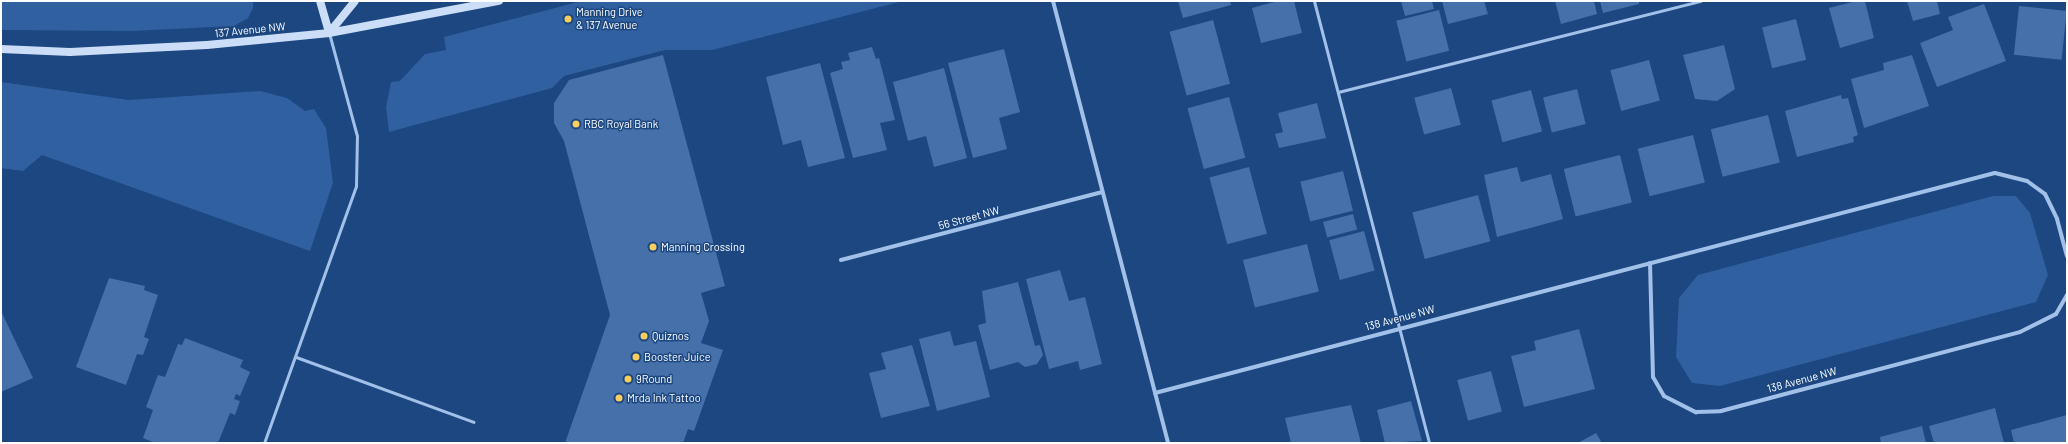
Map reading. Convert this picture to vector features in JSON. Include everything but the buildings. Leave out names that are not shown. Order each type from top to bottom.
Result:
[{"type":"main road","points":[[320,1],[329,33]]},
{"type":"main road","points":[[329,33],[355,1]]},
{"type":"main road","name":"137 Avenue NW","points":[[1,49],[139,50],[329,33],[499,1]]},
{"type":"street","points":[[1053,1],[1168,443]]},
{"type":"street","name":"138 Avenue NW","points":[[1155,393],[1995,173],[2027,181],[2045,194],[2057,219],[2067,256]]},
{"type":"street","name":"56 Street NW","points":[[841,260],[1102,192]]},
{"type":"street","name":"138 Avenue NW","points":[[1650,263],[1653,377],[1664,396],[1696,412],[1721,411],[2020,332],[2056,314],[2067,296]]},
{"type":"lane","points":[[1314,1],[1430,443]]},
{"type":"lane","points":[[1338,92],[1701,1]]},
{"type":"lane","points":[[264,443],[356,186],[357,136],[329,33]]},
{"type":"lane","points":[[296,357],[474,422]]},
{"type":"shaded area","points":[[1,1],[253,1],[253,8],[248,18],[234,26],[132,31],[1,30]]},
{"type":"shaded area","points":[[582,1],[903,1],[712,50],[665,50],[564,76],[552,88],[389,132],[386,107],[391,82],[400,81],[425,54],[446,50],[444,37]]},
{"type":"shaded area","points":[[1,82],[129,100],[260,91],[287,98],[305,111],[314,109],[326,128],[333,183],[310,251],[42,155],[23,171],[1,168]]},
{"type":"shaded area","points":[[1993,196],[2016,196],[2030,213],[2048,275],[2036,302],[1720,386],[1692,383],[1676,357],[1679,298],[1698,275]]},
{"type":"place","name":"Manning Drive & 137 Avenue","points":[[568,19]]},
{"type":"place","name":"RBC Royal Bank","points":[[576,124]]},
{"type":"place","name":"Manning Crossing","points":[[653,247]]},
{"type":"place","name":"Quiznos","points":[[644,336]]},
{"type":"place","name":"Booster Juice","points":[[636,357]]},
{"type":"place","name":"9Round","points":[[628,379]]},
{"type":"place","name":"Mrda Ink Tattoo","points":[[619,398]]}]
